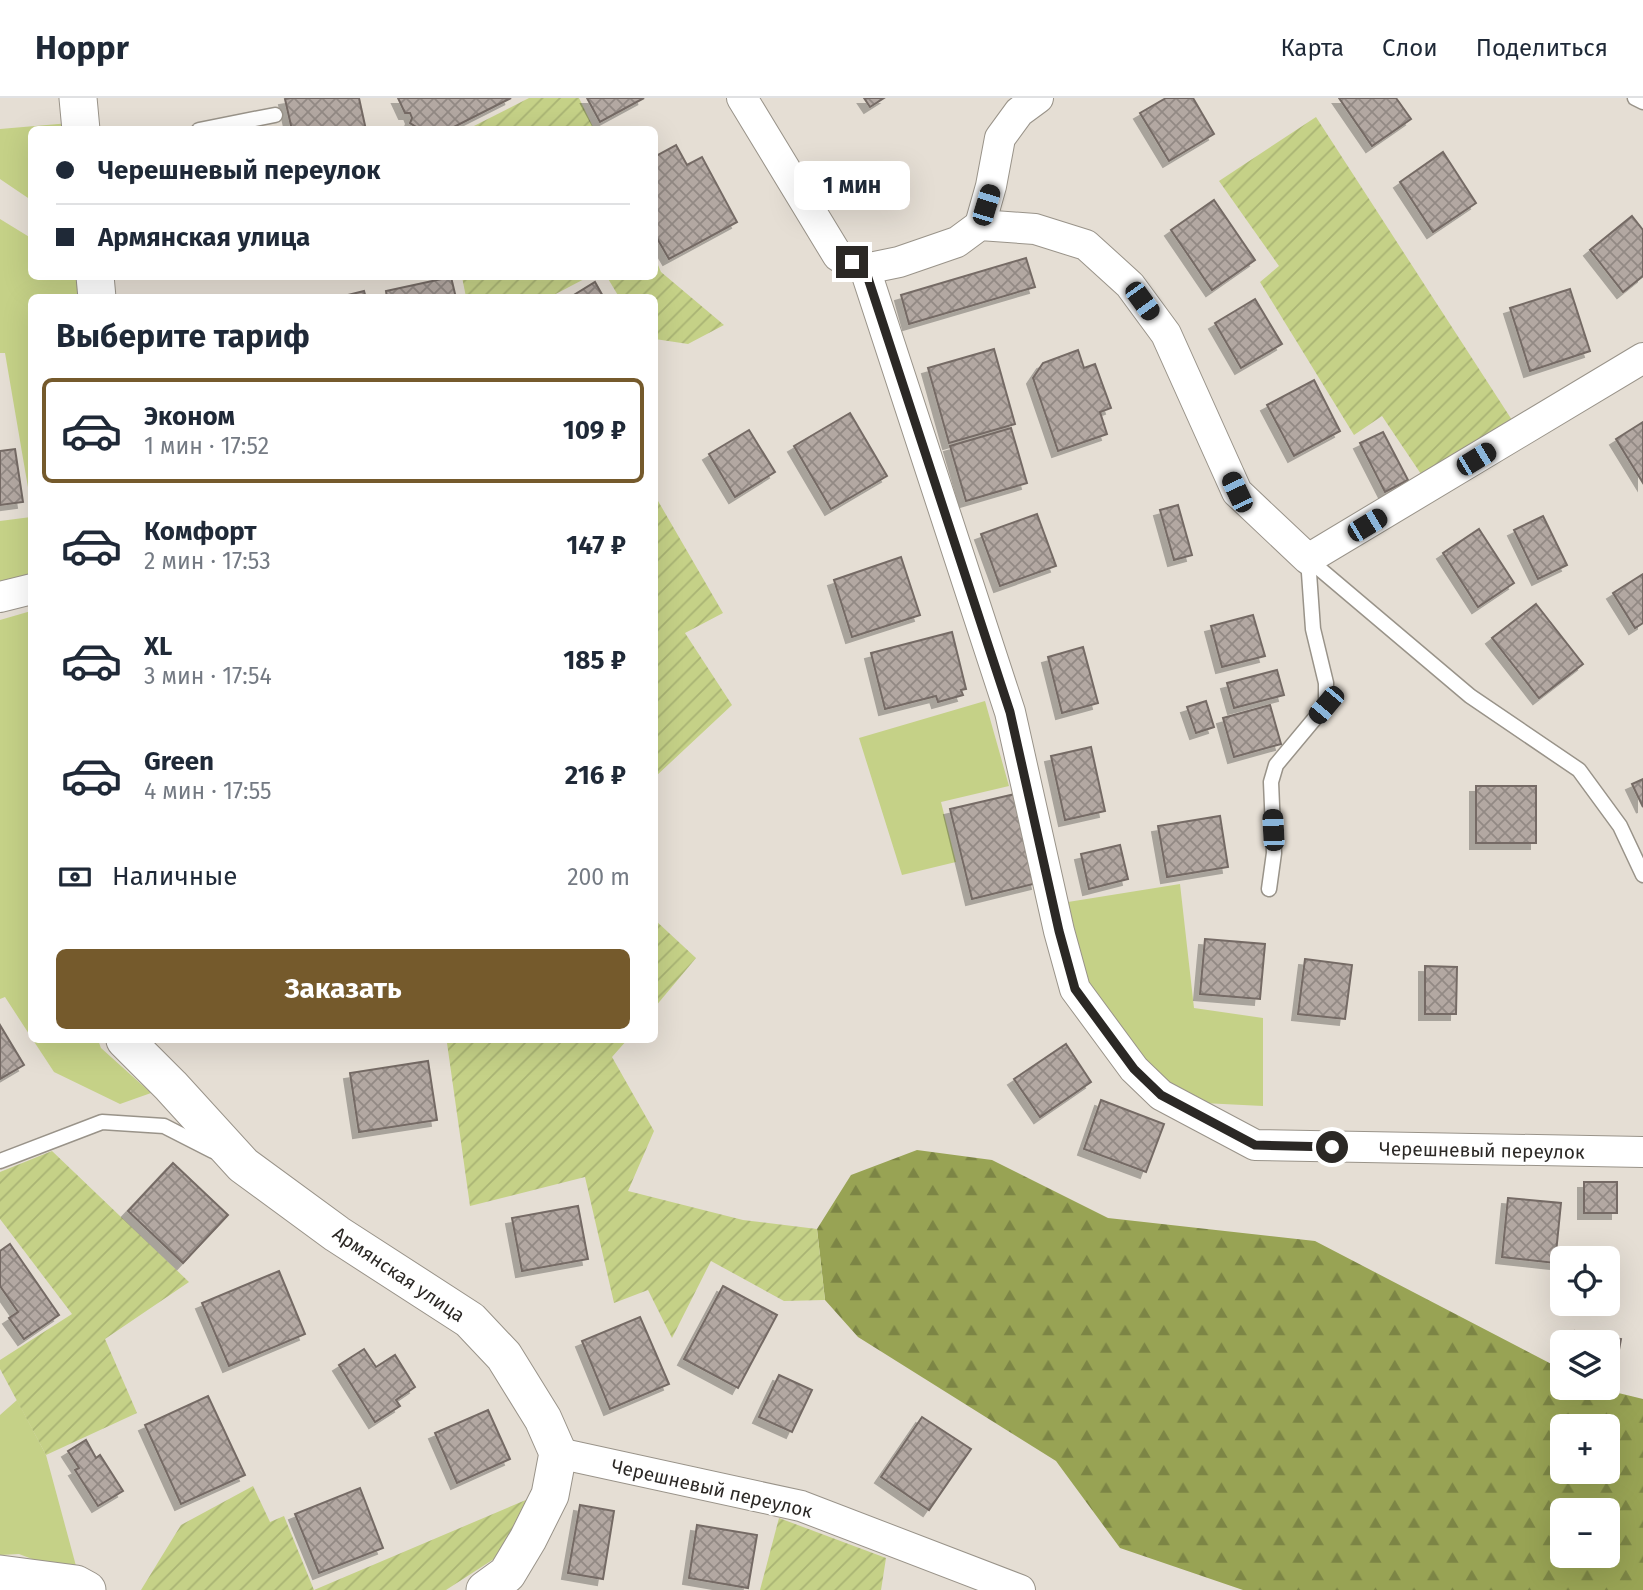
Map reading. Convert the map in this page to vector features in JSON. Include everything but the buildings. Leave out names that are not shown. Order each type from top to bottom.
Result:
[{"type":"street","points":[[78,98],[81,126]]},
{"type":"street","points":[[742,98],[838,256],[865,269],[899,262],[957,242],[980,225],[1000,138],[1019,112],[1038,98]]},
{"type":"street","points":[[980,225],[1035,229],[1086,245],[1130,285],[1166,334],[1237,492],[1308,559],[1643,358]]},
{"type":"street","name":"Черешневый переулок","points":[[865,269],[1010,712],[1059,931],[1075,989],[1134,1069],[1161,1095],[1255,1145],[1643,1152]]},
{"type":"street","points":[[0,597],[28,590]]},
{"type":"street","name":"Армянская улица","points":[[128,1043],[243,1165],[347,1241],[470,1320],[504,1356],[543,1419],[558,1453]]},
{"type":"street","points":[[485,1590],[507,1574],[528,1539],[550,1495],[558,1453]]},
{"type":"street","name":"Черешневый переулок","points":[[558,1453],[802,1506],[1020,1590]]},
{"type":"street","points":[[0,1574],[76,1584],[87,1590]]},
{"type":"lane","points":[[1635,98],[1643,102]]},
{"type":"lane","points":[[219,126],[275,115]]},
{"type":"lane","points":[[1308,559],[1470,696],[1579,770],[1620,826],[1643,875]]},
{"type":"lane","points":[[1269,889],[1274,853],[1271,782],[1276,765],[1326,705],[1326,683],[1313,629],[1308,559]]},
{"type":"lane","points":[[0,1161],[102,1122],[164,1126],[243,1165]]},
{"type":"green space","points":[[529,98],[579,98],[593,126],[474,126]]},
{"type":"green space","points":[[1316,117],[1512,420],[1421,474],[1382,416],[1354,435],[1260,282],[1279,266],[1219,181]]},
{"type":"green space","points":[[70,123],[70,126],[35,126]]},
{"type":"green space","points":[[28,127],[28,198],[0,179],[0,129]]},
{"type":"green space","points":[[0,219],[28,236],[28,280],[81,280],[83,294],[28,294],[28,487],[5,353],[0,353]]},
{"type":"green space","points":[[658,265],[661,272],[724,325],[688,344],[658,339],[658,294],[617,294],[609,280],[658,280]]},
{"type":"green space","points":[[463,280],[582,280],[556,294],[465,294]]},
{"type":"green space","points":[[658,501],[723,613],[685,633],[732,705],[658,774]]},
{"type":"green space","points":[[28,517],[28,580],[0,583],[0,521]]},
{"type":"green space","points":[[28,612],[28,1032],[5,997],[0,999],[0,620]]},
{"type":"green space","points":[[985,701],[1009,786],[941,802],[956,862],[902,875],[859,738]]},
{"type":"green space","points":[[1180,884],[1194,1008],[1263,1018],[1263,1106],[1203,1103],[1137,1067],[1090,992],[1068,902]]},
{"type":"green space","points":[[658,923],[696,958],[658,1003]]},
{"type":"green space","points":[[35,1043],[99,1043],[101,1048],[151,1093],[120,1104],[54,1072]]},
{"type":"green space","points":[[447,1043],[624,1043],[612,1057],[654,1131],[628,1191],[743,1220],[817,1229],[825,1300],[784,1301],[711,1261],[672,1338],[648,1290],[614,1303],[585,1177],[470,1206]]},
{"type":"green space","points":[[917,1150],[992,1160],[1108,1218],[1315,1241],[1550,1363],[1550,1400],[1620,1400],[1620,1393],[1643,1399],[1643,1590],[1243,1590],[1120,1548],[1056,1461],[858,1337],[825,1300],[817,1229],[851,1175]]},
{"type":"green space","points":[[52,1151],[189,1282],[105,1339],[137,1413],[46,1455],[0,1369],[0,1360],[72,1314],[0,1219],[0,1172]]},
{"type":"green space","points":[[17,1400],[46,1455],[79,1577],[19,1554],[0,1555],[0,1415]]},
{"type":"green space","points":[[253,1486],[270,1522],[284,1516],[314,1590],[141,1590],[181,1525]]},
{"type":"green space","points":[[540,1494],[500,1555],[446,1590],[314,1590]]},
{"type":"green space","points":[[779,1518],[886,1558],[881,1590],[760,1590]]},
{"type":"route","points":[[852,262],[865,269],[1010,712],[1059,931],[1075,989],[1134,1069],[1161,1095],[1255,1145],[1332,1147]]}]
